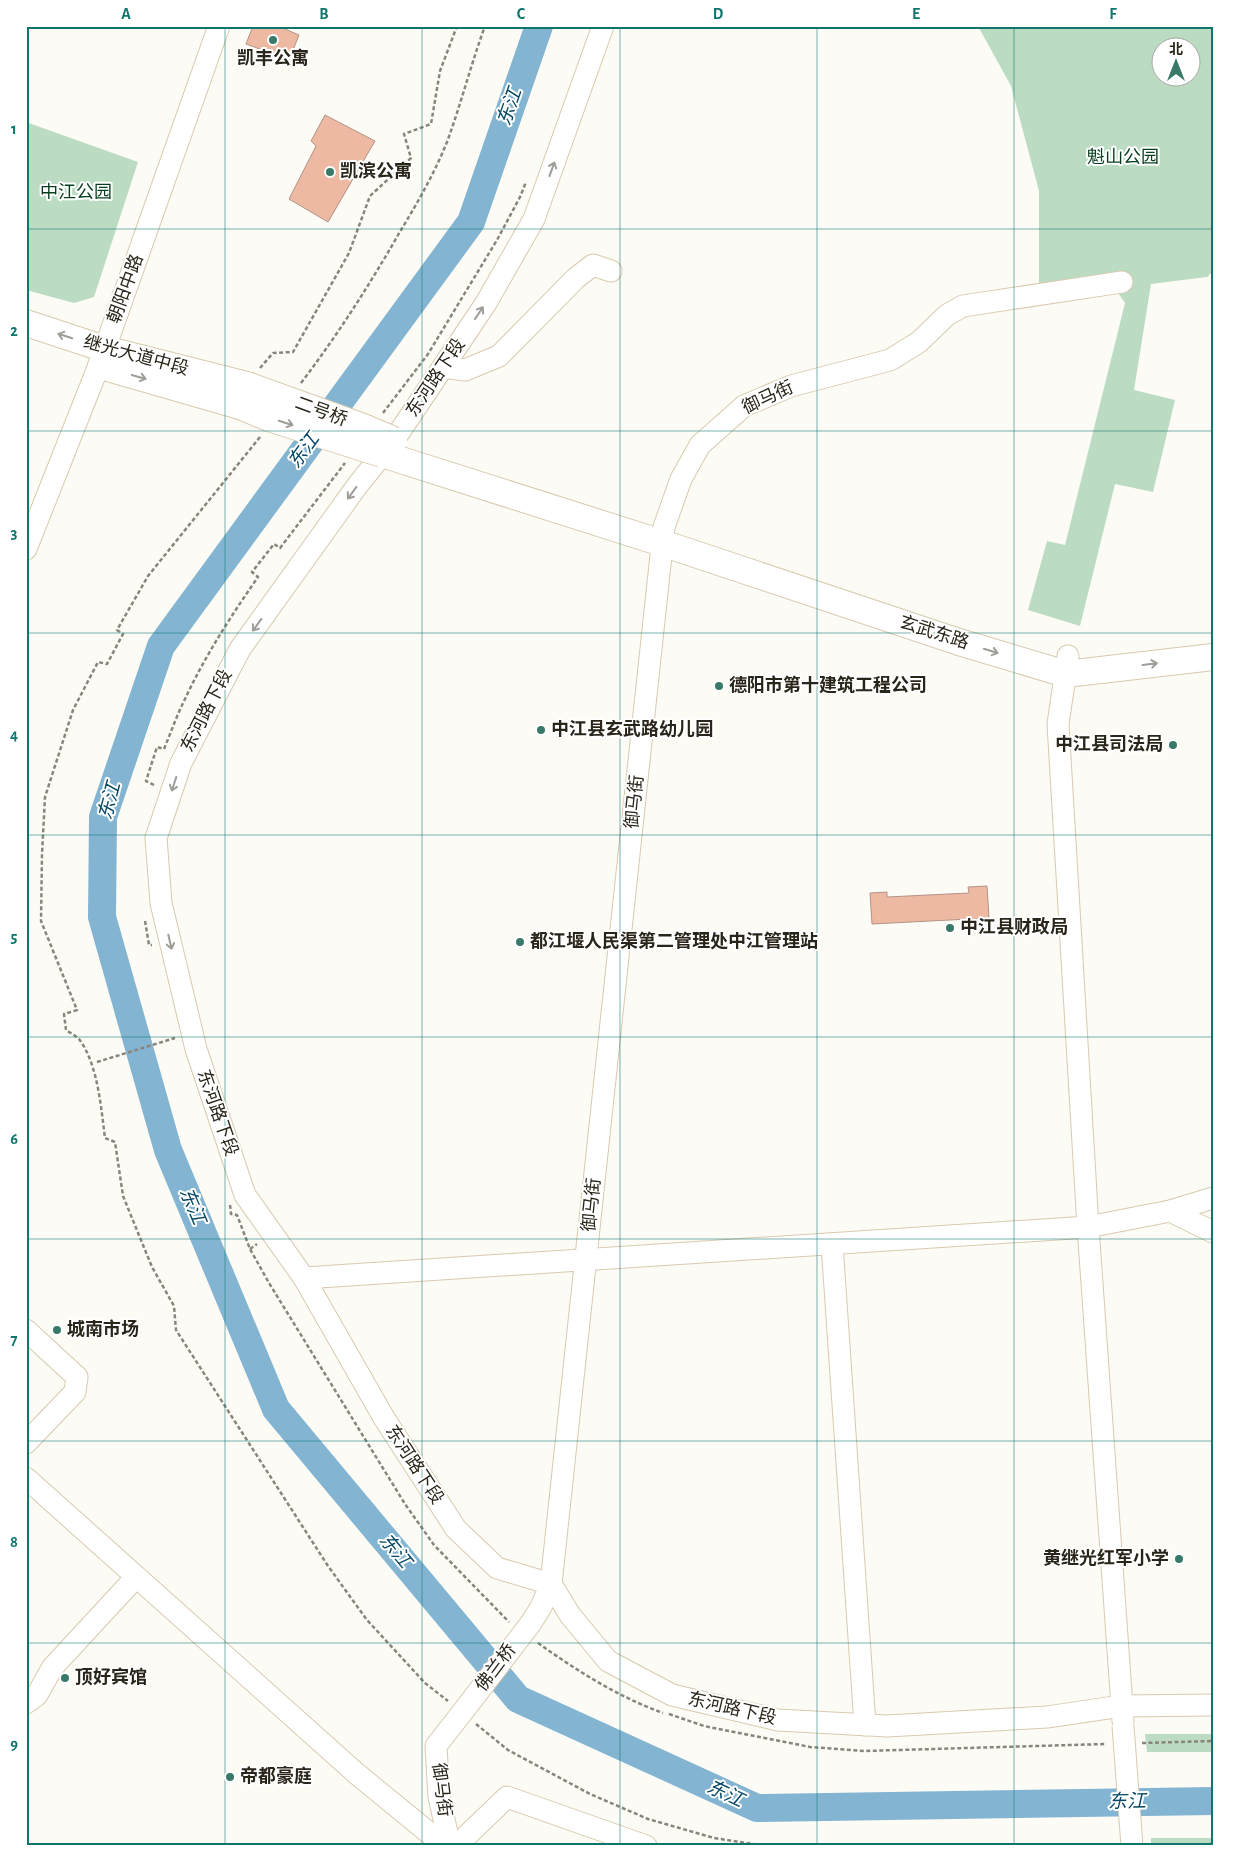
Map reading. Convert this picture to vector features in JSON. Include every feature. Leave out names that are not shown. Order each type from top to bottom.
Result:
[{"type":"main road","name":"继光大道中段","points":[[26,323],[102,357]]},
{"type":"main road","name":"继光大道中段","points":[[26,341],[102,357],[244,392]]},
{"type":"main road","name":"二号桥","points":[[244,392],[363,427],[388,447],[663,535]]},
{"type":"main road","name":"玄武东路","points":[[663,535],[959,642],[1067,665],[1213,657]]},
{"type":"main road","name":"玄武东路","points":[[1067,665],[1213,640]]},
{"type":"street","name":"朝阳中路","points":[[26,549],[102,357],[219,26]]},
{"type":"street","name":"东河路下段","points":[[603,26],[534,219],[486,303],[443,367],[388,447],[240,649],[181,764],[156,838],[161,903],[196,1049],[245,1195],[304,1278],[384,1418],[456,1529],[497,1568],[551,1584],[570,1615],[608,1662],[672,1695],[778,1720],[887,1726],[1047,1717],[1123,1730],[1213,1705]]},
{"type":"street","points":[[443,367],[465,370],[499,356],[576,278],[593,265],[612,271]]},
{"type":"street","name":"御马街","points":[[525,1629],[542,1607],[551,1584],[663,535],[681,479],[700,446],[744,406],[791,386],[890,360],[919,342],[947,315],[963,306],[1122,282]]},
{"type":"street","points":[[1067,665],[1058,724],[1088,1227],[1132,1846]]},
{"type":"street","points":[[304,1278],[1088,1227],[1170,1211],[1213,1198]]},
{"type":"street","points":[[1170,1211],[1213,1232]]},
{"type":"street","points":[[832,1244],[864,1725]]},
{"type":"street","points":[[26,1330],[77,1377],[75,1392],[26,1444]]},
{"type":"street","points":[[26,1478],[357,1774],[445,1846]]},
{"type":"street","points":[[26,1703],[37,1695],[52,1668],[136,1577]]},
{"type":"street","name":"佛兰桥","points":[[460,1711],[525,1629]]},
{"type":"street","name":"御马街","points":[[450,1846],[439,1797],[436,1746],[460,1711]]},
{"type":"street","points":[[456,1846],[506,1797],[646,1846]]},
{"type":"path","points":[[244,392],[273,353],[293,352],[349,253],[370,196],[411,158],[404,134],[432,124],[440,71],[457,26]]},
{"type":"path","points":[[297,388],[344,325],[374,278],[418,201],[447,142],[485,26]]},
{"type":"path","points":[[381,416],[428,354],[497,240],[528,179]]},
{"type":"path","points":[[261,436],[148,576],[117,630],[123,634],[106,664],[98,662],[73,710],[46,798],[42,854],[41,921],[76,1010],[64,1014],[66,1030],[78,1038],[84,1049],[98,1084],[105,1138],[116,1142],[123,1196],[152,1266],[174,1306],[176,1330],[328,1566],[367,1620],[425,1682],[508,1750],[598,1798],[648,1819],[714,1838],[766,1846]]},
{"type":"path","points":[[152,793],[154,784],[146,782],[157,747],[164,749],[201,667],[228,620],[258,577],[252,572],[274,544],[280,548],[345,463]]},
{"type":"path","points":[[144,918],[149,944],[158,945]]},
{"type":"path","points":[[97,1062],[182,1036]]},
{"type":"path","points":[[228,1197],[231,1214],[237,1215],[250,1249],[405,1504],[434,1545],[525,1629],[578,1671],[608,1688],[655,1710],[704,1726],[810,1747],[864,1751],[1123,1730],[1213,1741]]},
{"type":"path","points":[[250,1249],[257,1244]]},
{"type":"path","points":[[1147,1846],[1213,1844]]},
{"type":"green space","name":"魁山公园","points":[[978,26],[1213,26],[1213,271],[1207,277],[1151,284],[1134,390],[1175,400],[1153,492],[1115,484],[1080,626],[1028,610],[1047,541],[1065,545],[1125,303],[1118,293],[1039,299],[1039,191],[1011,86]]},
{"type":"green space","name":"中江公园","points":[[26,122],[138,162],[94,297],[74,303],[26,290]]},
{"type":"green space","points":[[1145,1734],[1213,1734],[1213,1752],[1147,1752]]},
{"type":"green space","points":[[1151,1838],[1213,1838],[1213,1846],[1151,1846]]},
{"type":"building","name":"凯丰公寓","points":[[253,26],[286,26],[285,29],[299,35],[289,60],[246,44]]},
{"type":"building","name":"凯滨公寓","points":[[325,115],[375,141],[328,222],[289,199],[316,146],[311,141]]},
{"type":"building","points":[[987,886],[989,918],[872,924],[870,893],[887,892],[887,897],[969,893],[968,887]]},
{"type":"waterway","name":"东江","points":[[539,26],[471,222],[161,646],[103,817],[102,917],[168,1150],[276,1409],[518,1699],[757,1808],[1213,1801]]},
{"type":"place","name":"凯丰公寓","points":[[273,40]]},
{"type":"place","name":"凯滨公寓","points":[[330,172]]},
{"type":"place","name":"德阳市第十建筑工程公司","points":[[719,686]]},
{"type":"place","name":"中江县玄武路幼儿园","points":[[541,730]]},
{"type":"place","name":"中江县司法局","points":[[1173,745]]},
{"type":"place","name":"中江县财政局","points":[[950,928]]},
{"type":"place","name":"都江堰人民渠第二管理处中江管理站","points":[[520,942]]},
{"type":"place","name":"城南市场","points":[[57,1330]]},
{"type":"place","name":"黄继光红军小学","points":[[1179,1559]]},
{"type":"place","name":"顶好宾馆","points":[[65,1678]]},
{"type":"place","name":"帝都豪庭","points":[[230,1777]]}]
